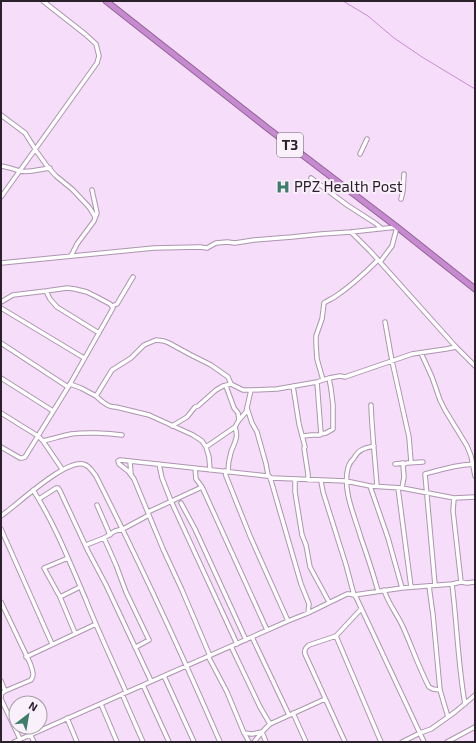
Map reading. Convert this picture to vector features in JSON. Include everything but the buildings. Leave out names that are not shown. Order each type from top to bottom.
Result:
[{"type":"highway","name":"T3","points":[[106,1],[475,289]]},
{"type":"street","points":[[1,197],[97,63],[99,56],[96,44],[43,1]]},
{"type":"street","points":[[1,116],[25,133],[35,149],[56,176],[85,202],[95,218]]},
{"type":"street","points":[[360,154],[367,139]]},
{"type":"street","points":[[1,166],[26,172],[50,168]]},
{"type":"street","points":[[400,199],[403,191],[404,174]]},
{"type":"street","points":[[311,178],[381,228]]},
{"type":"street","points":[[69,257],[94,221],[97,213],[92,190]]},
{"type":"street","points":[[1,263],[154,248],[207,248],[216,243],[235,243],[254,240],[292,238],[397,227],[392,246],[379,261],[333,299],[324,302],[322,320],[316,336],[317,359],[323,380]]},
{"type":"street","points":[[351,232],[475,366]]},
{"type":"street","points":[[112,306],[117,304],[133,277]]},
{"type":"street","points":[[1,302],[13,295],[67,288],[87,292],[112,306]]},
{"type":"street","points":[[46,291],[50,299],[57,307],[99,333]]},
{"type":"street","points":[[1,447],[20,458],[28,453],[112,311],[112,306]]},
{"type":"street","points":[[1,308],[84,358]]},
{"type":"street","points":[[386,322],[392,362],[409,437],[411,462]]},
{"type":"street","points":[[96,396],[112,370],[131,358],[144,346],[156,340],[169,343],[215,367],[228,377],[231,384],[243,390],[277,389],[317,382],[340,376],[345,377],[412,354],[456,346]]},
{"type":"street","points":[[1,343],[69,385],[81,388],[113,407],[149,416],[202,441],[206,447],[209,457],[210,470]]},
{"type":"street","points":[[421,353],[432,377],[440,400],[467,446],[474,464],[475,476]]},
{"type":"street","points":[[1,378],[53,411]]},
{"type":"street","points":[[303,436],[320,435],[333,429],[329,378]]},
{"type":"street","points":[[317,382],[321,434]]},
{"type":"street","points":[[172,426],[187,417],[195,407],[216,390],[231,384]]},
{"type":"street","points":[[226,386],[234,408],[238,413],[239,420]]},
{"type":"street","points":[[293,386],[299,424],[305,447],[308,480]]},
{"type":"street","points":[[206,447],[234,428],[246,412],[251,390]]},
{"type":"street","points":[[371,405],[377,486]]},
{"type":"street","points":[[247,408],[252,423],[258,432],[268,475],[270,477],[301,584],[309,604],[308,613]]},
{"type":"street","points":[[1,413],[38,436],[43,441],[62,470]]},
{"type":"street","points":[[234,428],[236,430],[236,442],[231,453],[226,476],[250,536],[288,621]]},
{"type":"street","points":[[43,441],[74,434],[112,433],[122,435]]},
{"type":"street","points":[[374,446],[365,447],[357,453],[348,468],[346,482],[352,510],[378,591]]},
{"type":"street","points":[[249,742],[209,656],[134,479],[131,474],[118,463],[118,461],[130,461],[270,477],[346,482],[370,486],[400,488],[454,498],[475,497]]},
{"type":"street","points":[[130,461],[131,474]]},
{"type":"street","points":[[395,464],[423,462]]},
{"type":"street","points":[[1,516],[33,490],[62,470],[81,463],[89,466],[96,476],[123,529],[187,666],[220,742]]},
{"type":"street","points":[[158,464],[171,501],[237,644]]},
{"type":"street","points":[[404,464],[404,477],[400,488],[411,587]]},
{"type":"street","points":[[435,585],[425,474],[458,466],[474,464]]},
{"type":"street","points":[[195,468],[196,478],[202,487],[267,630]]},
{"type":"street","points":[[295,479],[295,492],[302,535],[306,545],[310,567],[329,602]]},
{"type":"street","points":[[321,481],[354,595],[424,742]]},
{"type":"street","points":[[370,486],[388,538],[402,588]]},
{"type":"street","points":[[86,545],[104,538],[115,531],[123,529],[148,513],[202,487]]},
{"type":"street","points":[[39,499],[58,488],[152,682]]},
{"type":"street","points":[[33,490],[39,499],[68,558],[126,692]]},
{"type":"street","points":[[454,498],[453,511],[461,582]]},
{"type":"street","points":[[181,503],[195,529],[246,640]]},
{"type":"street","points":[[97,505],[110,535]]},
{"type":"street","points":[[1,529],[52,644]]},
{"type":"street","points":[[104,538],[148,640],[136,647]]},
{"type":"street","points":[[68,558],[44,568],[60,597],[74,633]]},
{"type":"street","points":[[48,726],[152,682],[308,613],[347,594],[354,595],[411,587],[475,582]]},
{"type":"street","points":[[452,584],[461,684],[465,704]]},
{"type":"street","points":[[429,586],[440,690],[448,718]]},
{"type":"street","points":[[60,597],[80,588]]},
{"type":"street","points":[[384,590],[386,597],[403,627],[415,657],[430,687],[440,690]]},
{"type":"street","points":[[1,602],[33,671],[31,680],[5,691],[2,693],[1,698],[20,739]]},
{"type":"street","points":[[345,742],[304,651],[306,647],[336,636],[361,609]]},
{"type":"street","points":[[26,656],[96,624]]},
{"type":"street","points":[[336,636],[381,742]]},
{"type":"street","points":[[252,637],[289,715]]},
{"type":"street","points":[[231,646],[260,707],[270,724]]},
{"type":"street","points":[[164,676],[194,742]]},
{"type":"street","points":[[1,681],[5,691]]},
{"type":"street","points":[[143,685],[168,742]]},
{"type":"street","points":[[122,694],[143,742]]},
{"type":"street","points":[[402,742],[431,729],[448,718],[475,695]]},
{"type":"street","points":[[254,742],[270,724],[326,698]]},
{"type":"street","points":[[100,704],[117,742]]},
{"type":"street","points":[[293,713],[306,742]]},
{"type":"street","points":[[67,718],[77,742]]},
{"type":"street","points":[[447,742],[475,727]]},
{"type":"street","points":[[244,733],[252,734],[262,732]]},
{"type":"street","points":[[262,732],[266,742]]},
{"type":"street","points":[[14,742],[28,735]]},
{"type":"waterway","points":[[343,1],[368,16],[394,38],[422,57],[475,89]]},
{"type":"place","name":"PPZ Health Post","points":[[283,187]]}]
